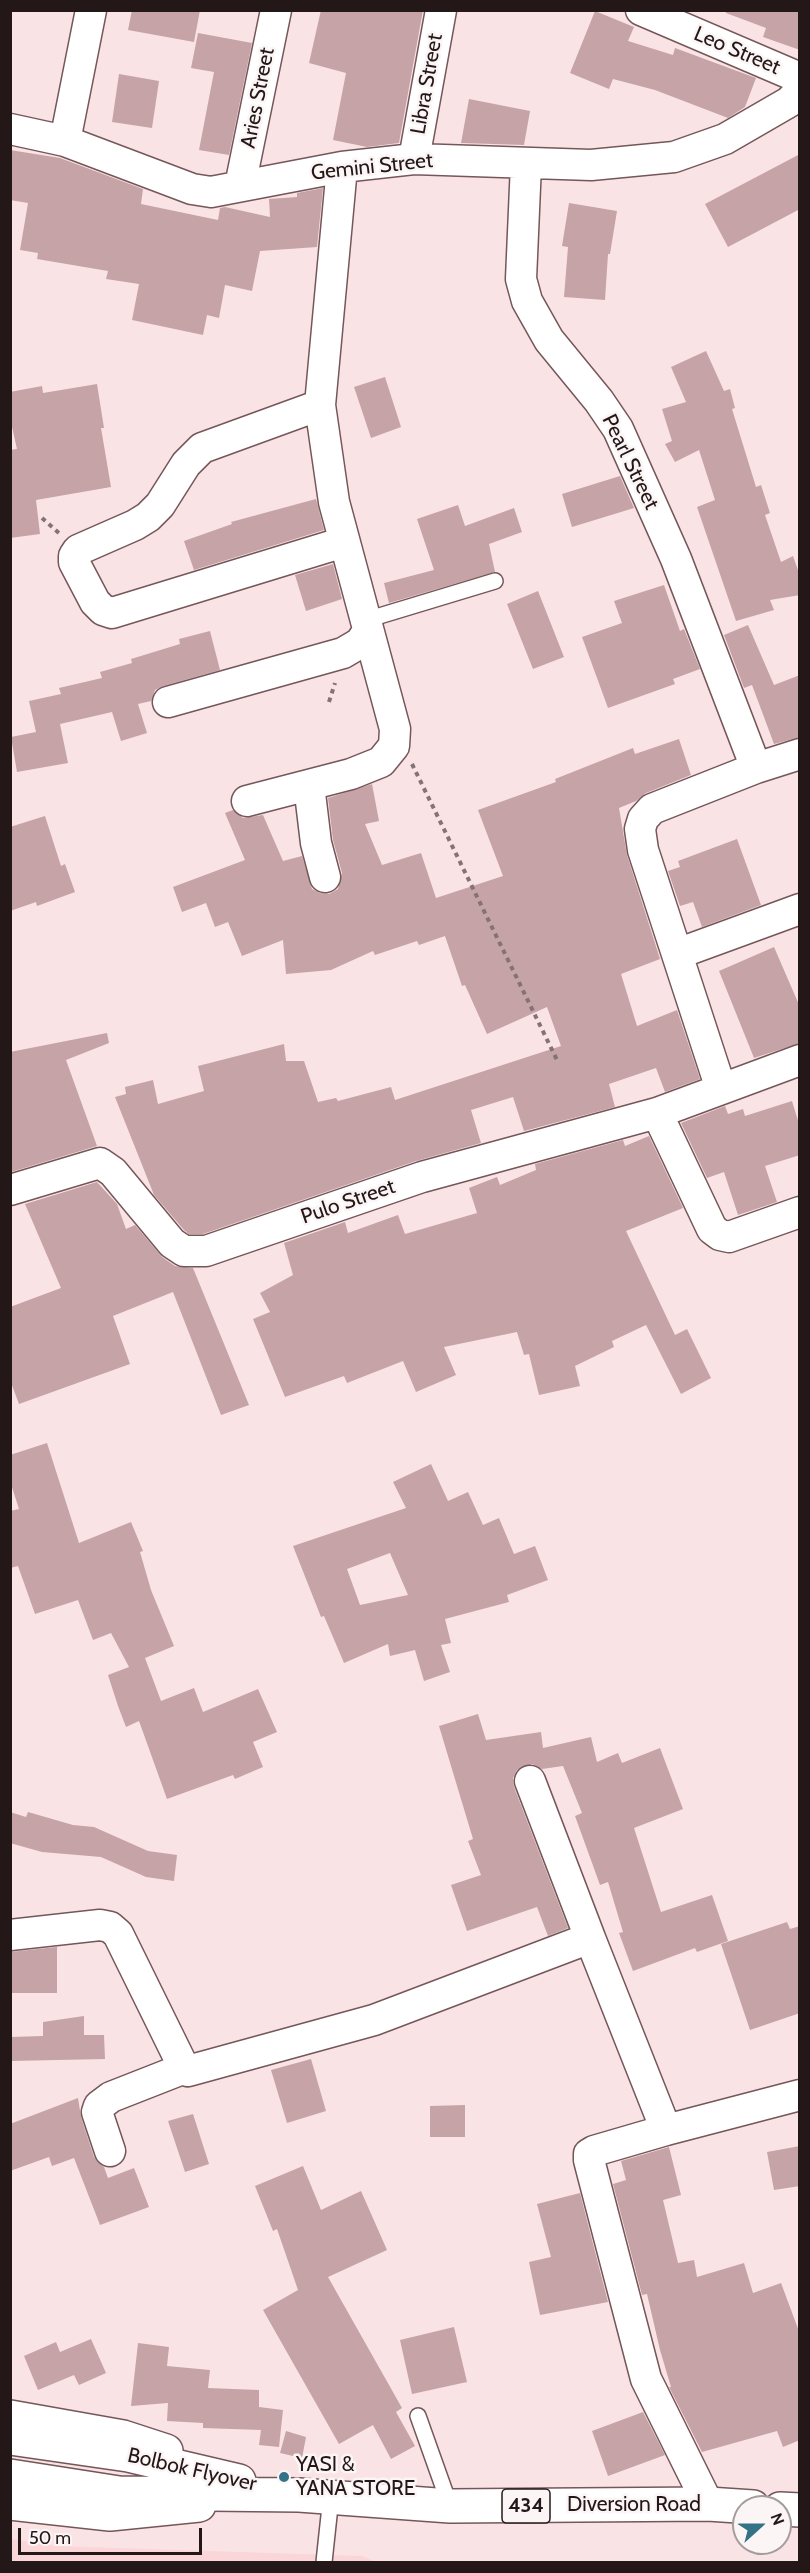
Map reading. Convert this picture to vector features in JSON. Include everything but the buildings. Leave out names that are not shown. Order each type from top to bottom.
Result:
[{"type":"main road","name":"Diversion Road","points":[[10,2417],[123,2437],[315,2496]]},
{"type":"main road","name":"Bolbok Flyover","points":[[10,2438],[128,2455],[315,2496]]},
{"type":"main road","name":"Bolbok Flyover","points":[[10,2476],[119,2493],[315,2496]]},
{"type":"main road","name":"Diversion Road","points":[[10,2503],[110,2514],[315,2496],[450,2506],[732,2506]]},
{"type":"street","points":[[65,141],[91,10]]},
{"type":"street","name":"Aries Street","points":[[240,186],[276,10]]},
{"type":"street","name":"Libra Street","points":[[414,159],[441,10]]},
{"type":"street","name":"Leo Street","points":[[641,10],[800,78]]},
{"type":"street","name":"Gemini Street","points":[[10,129],[65,141],[192,189],[212,192],[342,167],[414,159],[591,165],[674,157],[725,139],[789,102],[800,91]]},
{"type":"street","name":"Pearl Street","points":[[526,164],[521,279],[527,301],[549,340],[599,401],[618,429],[676,559],[756,768]]},
{"type":"street","points":[[247,801],[351,774],[361,756],[394,724],[332,491],[320,405],[342,167]]},
{"type":"street","points":[[320,405],[202,448],[186,464],[160,505],[148,517],[78,550],[74,555],[74,562],[95,602],[104,610],[112,613],[344,542]]},
{"type":"street","points":[[168,702],[343,653],[360,643],[367,625]]},
{"type":"street","points":[[721,1089],[641,838],[643,819],[652,809],[756,768],[800,754]]},
{"type":"street","points":[[309,785],[316,843],[325,877]]},
{"type":"street","points":[[677,954],[800,909]]},
{"type":"street","name":"Pulo Street","points":[[10,1190],[100,1163],[113,1172],[172,1243],[184,1251],[206,1251],[422,1177],[657,1113],[800,1060]]},
{"type":"street","points":[[657,1113],[712,1228],[729,1237],[800,1212]]},
{"type":"street","points":[[530,1781],[666,2130]]},
{"type":"street","points":[[10,1935],[100,1925],[110,1927],[118,1934],[185,2068]]},
{"type":"street","points":[[110,2151],[97,2112],[99,2106],[111,2097],[185,2068],[194,2070],[374,2020],[590,1938]]},
{"type":"street","points":[[708,2504],[646,2379],[589,2154],[666,2130],[800,2096]]},
{"type":"lane","points":[[367,625],[495,581]]},
{"type":"lane","points":[[418,2416],[450,2506]]},
{"type":"lane","points":[[315,2496],[324,2562]]},
{"type":"path","points":[[394,724],[556,1060]]},
{"type":"shaded area","points":[[11,2539],[57,2546],[362,2556],[377,2562],[11,2562]]},
{"type":"place","name":"YASI & YANA STORE","points":[[284,2477]]}]
